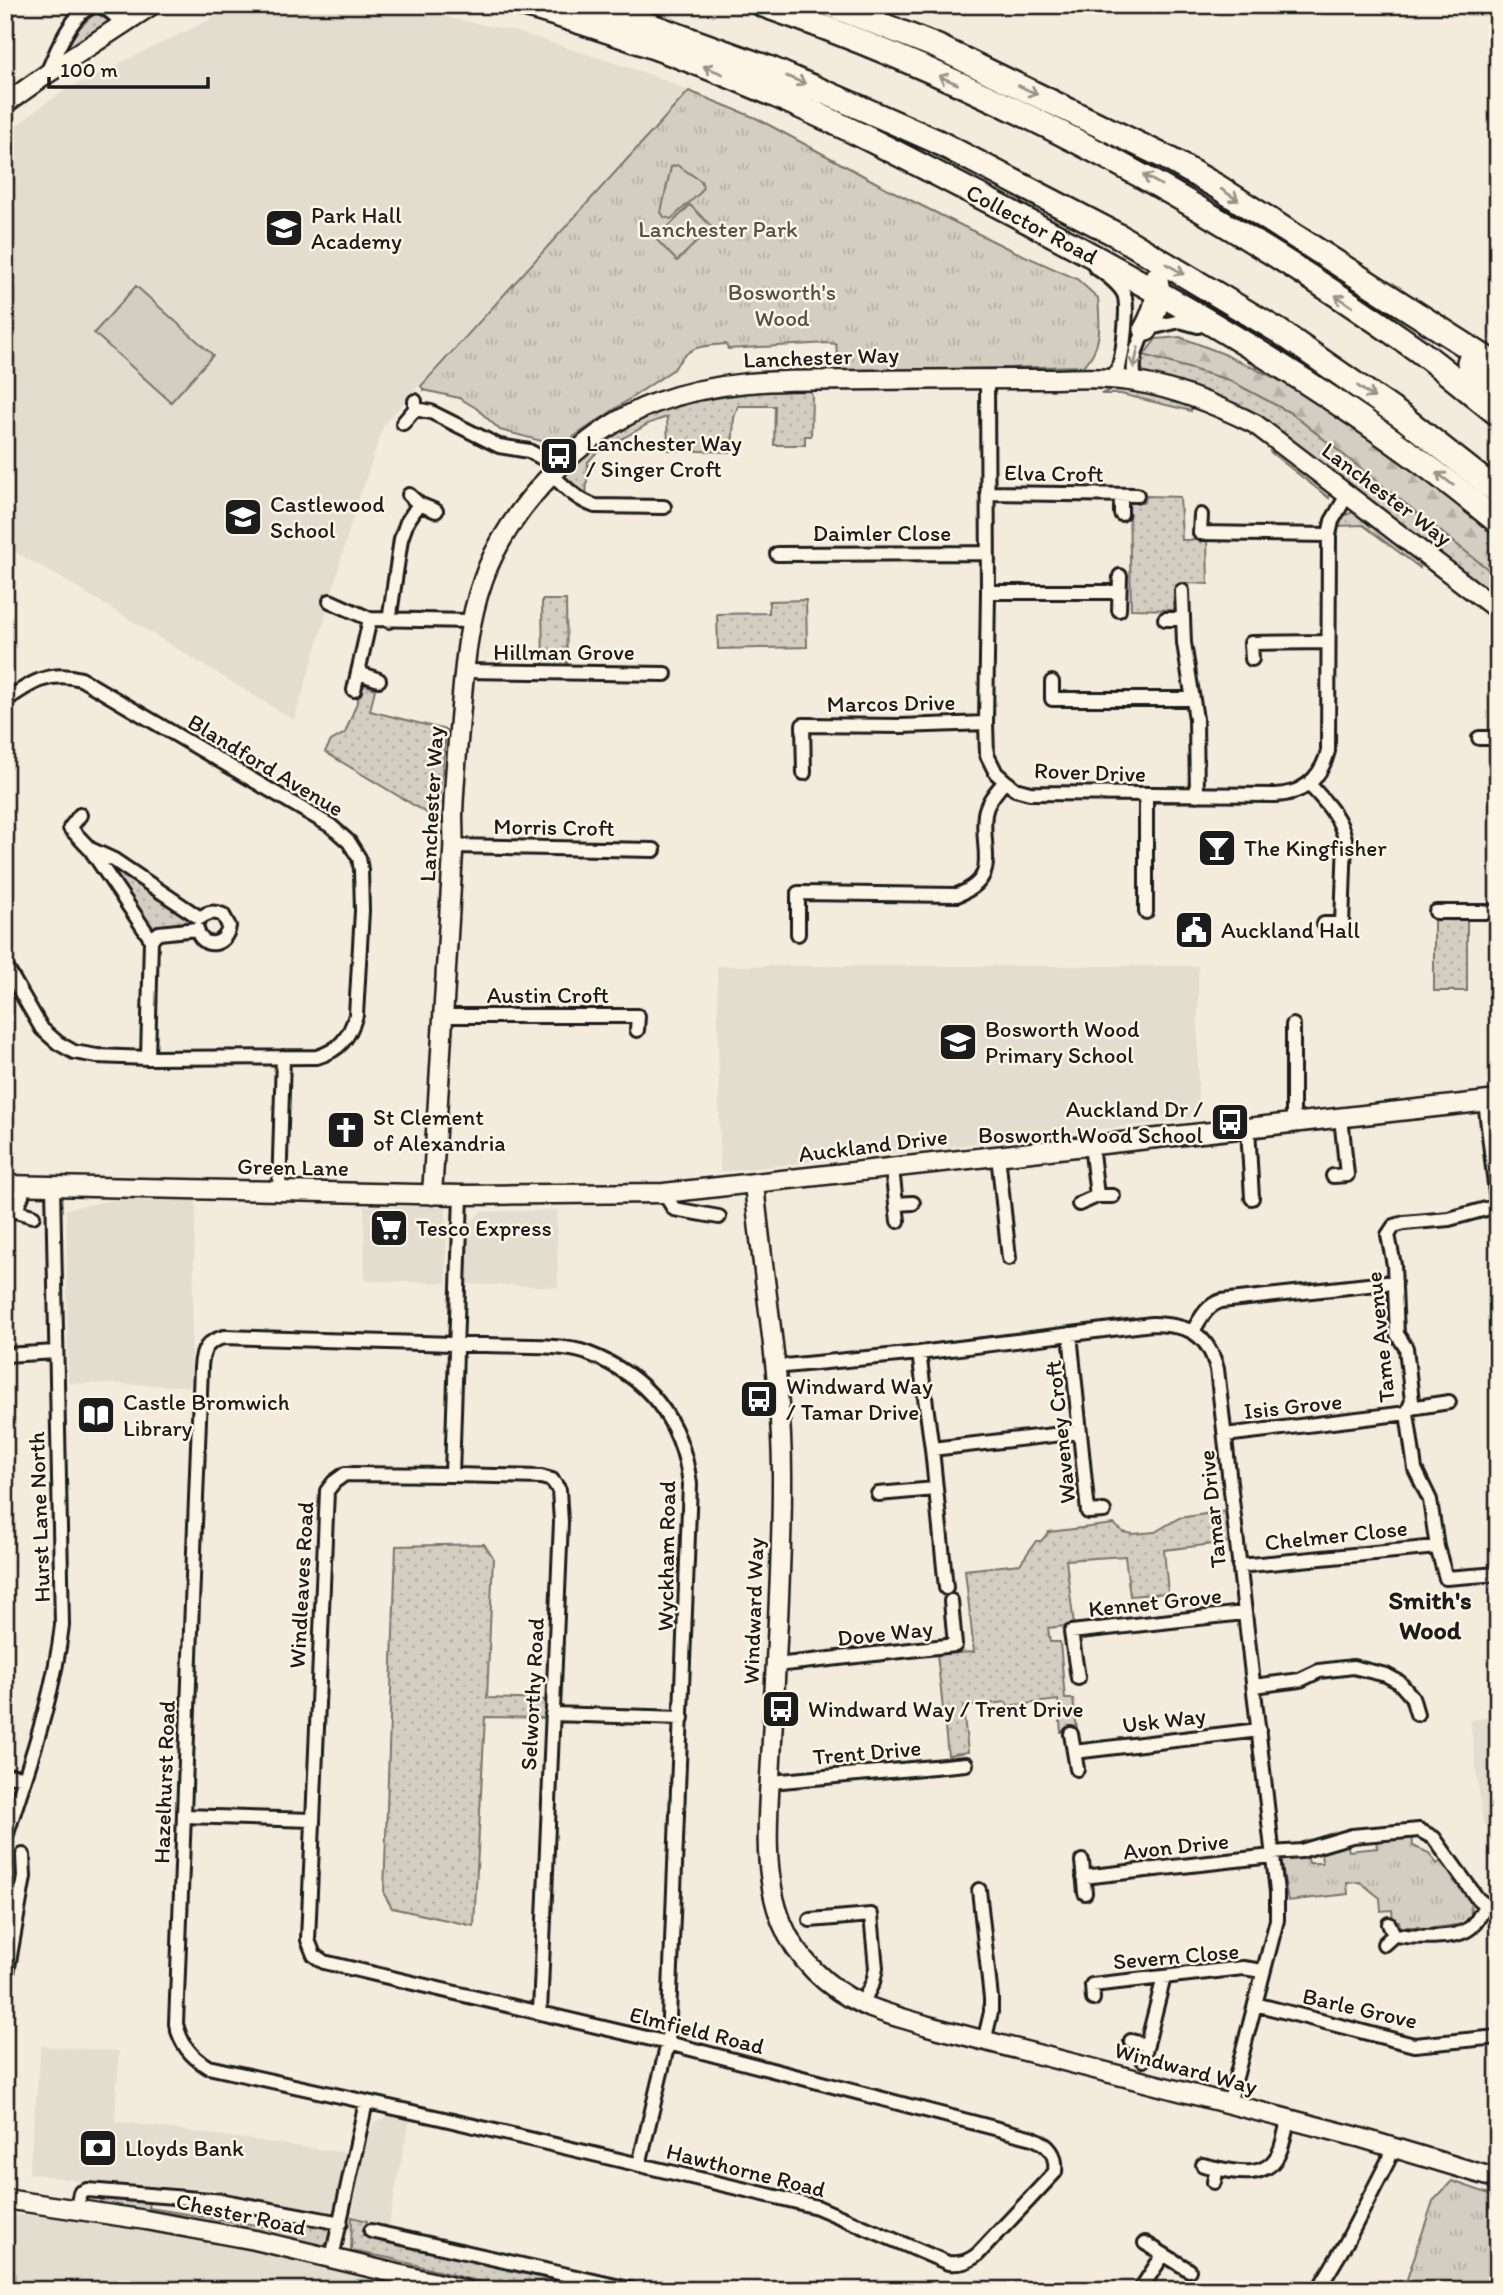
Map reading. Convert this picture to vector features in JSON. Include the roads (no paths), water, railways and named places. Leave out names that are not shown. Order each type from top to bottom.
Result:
[{"type":"highway","name":"Collector Road","points":[[525,5],[670,52],[757,88],[934,172],[1159,293],[1335,399],[1388,435],[1498,522]]},
{"type":"highway","name":"Collector Road","points":[[594,5],[771,69],[936,141],[1119,236],[1280,332],[1404,418],[1498,492]]},
{"type":"highway","points":[[763,5],[881,51],[1072,137],[1164,187],[1248,236],[1416,349],[1498,414]]},
{"type":"highway","points":[[831,5],[938,47],[1167,158],[1219,187],[1498,366]]},
{"type":"highway","points":[[998,172],[1073,225],[1143,265],[1156,279],[1159,293],[1154,315],[1146,329]]},
{"type":"highway","points":[[1340,265],[1498,384]]},
{"type":"highway","points":[[1416,349],[1498,426]]},
{"type":"street","points":[[5,104],[152,5]]},
{"type":"street","points":[[47,74],[57,50],[80,13],[96,6],[105,8],[123,24]]},
{"type":"street","points":[[757,88],[989,209],[1105,274],[1124,295],[1126,323],[1119,367],[1109,379]]},
{"type":"street","points":[[1135,381],[1133,366],[1146,329],[1180,321],[1192,323],[1335,399]]},
{"type":"street","name":"Lanchester Way","points":[[432,1195],[454,803],[464,671],[471,621],[484,576],[504,537],[528,500],[555,470],[597,434],[631,413],[655,403],[710,388],[754,381],[987,378],[1135,381],[1215,404],[1255,424],[1498,610]]},
{"type":"street","name":"Rover Drive","points":[[987,378],[986,723],[988,755],[996,772],[1015,789],[1030,793],[1287,795],[1310,785]]},
{"type":"street","points":[[403,423],[415,405],[431,412],[457,417],[499,446],[529,451],[555,470],[574,495],[585,503],[595,506],[664,507]]},
{"type":"street","name":"Elva Croft","points":[[987,493],[1137,495]]},
{"type":"street","name":"Elva Croft","points":[[1121,495],[1121,513]]},
{"type":"street","points":[[1324,924],[1342,924],[1345,839],[1342,826],[1333,810],[1310,785],[1328,751],[1329,535],[1332,521],[1347,495]]},
{"type":"street","points":[[389,621],[401,539],[414,499],[436,511]]},
{"type":"street","points":[[1201,515],[1200,533],[1329,535]]},
{"type":"street","name":"Daimler Close","points":[[777,554],[987,554]]},
{"type":"street","points":[[1119,576],[1119,610]]},
{"type":"street","points":[[1182,591],[1182,619],[1196,719],[1197,795]]},
{"type":"street","points":[[988,592],[1118,592]]},
{"type":"street","points":[[330,601],[370,619],[471,621]]},
{"type":"street","points":[[354,690],[370,619]]},
{"type":"street","points":[[1165,619],[1182,619]]},
{"type":"street","points":[[1252,659],[1251,643],[1328,642]]},
{"type":"street","name":"Hillman Grove","points":[[464,671],[665,674]]},
{"type":"street","points":[[359,673],[379,680]]},
{"type":"street","name":"Blandford Avenue","points":[[5,701],[29,684],[43,678],[68,675],[81,679],[331,826],[349,842],[359,858],[362,911],[354,1023],[346,1040],[332,1052],[317,1057],[148,1058],[84,1055],[58,1043],[42,1029],[5,965]]},
{"type":"street","points":[[1052,682],[1052,699],[1193,699]]},
{"type":"street","name":"Marcos Drive","points":[[804,773],[803,725],[986,723]]},
{"type":"street","points":[[1479,738],[1498,738]]},
{"type":"street","points":[[798,934],[798,893],[957,895],[972,889],[981,881],[985,869],[985,814],[990,799],[1005,781]]},
{"type":"street","points":[[1146,796],[1146,912]]},
{"type":"street","points":[[80,815],[69,828],[90,849],[151,939],[148,1058]]},
{"type":"street","name":"Morris Croft","points":[[453,846],[654,850]]},
{"type":"street","points":[[90,849],[114,860],[198,923],[159,933],[151,939]]},
{"type":"street","points":[[1436,912],[1498,912]]},
{"type":"street","name":"Austin Croft","points":[[443,1016],[638,1016],[637,1030]]},
{"type":"street","points":[[1293,1025],[1293,1124]]},
{"type":"street","points":[[279,1192],[283,1057]]},
{"type":"street","points":[[1492,1101],[1498,1209]]},
{"type":"street","name":"Auckland Drive","points":[[754,1183],[1492,1101]]},
{"type":"street","points":[[1333,1176],[1347,1175],[1341,1117]]},
{"type":"street","points":[[1248,1128],[1252,1198]]},
{"type":"street","points":[[1091,1144],[1097,1196]]},
{"type":"street","points":[[998,1155],[1009,1258]]},
{"type":"street","points":[[892,1169],[898,1221]]},
{"type":"street","name":"Green Lane","points":[[5,1185],[461,1195],[664,1193],[754,1183]]},
{"type":"street","name":"Windward Way","points":[[754,1183],[780,1415],[782,1484],[770,1878],[783,1924],[810,1967],[838,1990],[862,2004],[984,2042],[1393,2146],[1498,2179]]},
{"type":"street","name":"Hurst Lane North","points":[[5,1840],[46,1705],[60,1646],[62,1625],[53,1186]]},
{"type":"street","points":[[664,1193],[674,1209],[719,1217]]},
{"type":"street","points":[[452,1475],[461,1195]]},
{"type":"street","points":[[22,1196],[11,1209],[33,1216]]},
{"type":"street","points":[[1079,1204],[1097,1196],[1113,1196]]},
{"type":"street","points":[[896,1205],[913,1203]]},
{"type":"street","name":"Tame Avenue","points":[[1498,1209],[1449,1219],[1404,1223],[1394,1226],[1388,1235],[1395,1282],[1397,1334],[1406,1348],[1412,1401],[1408,1410],[1416,1473],[1430,1500],[1437,1547],[1446,1578],[1498,1574]]},
{"type":"street","points":[[774,1367],[919,1353],[1152,1324],[1175,1325],[1193,1331],[1212,1304],[1221,1301],[1395,1282]]},
{"type":"street","name":"Tamar Drive","points":[[1193,1331],[1208,1344],[1215,1362],[1277,1892],[1277,1920],[1229,2105]]},
{"type":"street","name":"Waveney Croft","points":[[1070,1334],[1088,1512],[1104,1511]]},
{"type":"street","name":"Wyckham Road","points":[[224,1337],[458,1343],[585,1351],[620,1368],[660,1404],[669,1418],[684,1450],[691,1484],[682,1718],[668,2043],[639,2165]]},
{"type":"street","name":"Hazelhurst Road","points":[[224,1337],[210,1342],[201,1356],[176,2025],[183,2045],[190,2054],[208,2067],[366,2102]]},
{"type":"street","points":[[5,1355],[56,1352]]},
{"type":"street","points":[[919,1353],[946,1588]]},
{"type":"street","name":"Isis Grove","points":[[1225,1434],[1408,1410],[1449,1402]]},
{"type":"street","points":[[932,1449],[1079,1432]]},
{"type":"street","name":"Windleaves Road","points":[[324,1962],[314,1955],[308,1940],[327,1491],[345,1474],[452,1475]]},
{"type":"street","name":"Selworthy Road","points":[[452,1475],[541,1477],[552,1480],[559,1490],[561,1522],[540,2012]]},
{"type":"street","points":[[878,1494],[935,1489]]},
{"type":"street","name":"Chelmer Close","points":[[1239,1566],[1437,1547]]},
{"type":"street","name":"Dove Way","points":[[776,1665],[955,1645],[951,1601]]},
{"type":"street","name":"Kennet Grove","points":[[1078,1678],[1072,1632],[1244,1613]]},
{"type":"street","points":[[1254,1686],[1300,1680],[1319,1671],[1353,1667],[1399,1682],[1412,1697],[1417,1714]]},
{"type":"street","points":[[552,1714],[682,1718]]},
{"type":"street","name":"Usk Way","points":[[1074,1752],[1259,1730]]},
{"type":"street","points":[[1071,1734],[1077,1769]]},
{"type":"street","name":"Trent Drive","points":[[771,1782],[967,1764]]},
{"type":"street","points":[[5,1775],[24,1777]]},
{"type":"street","points":[[184,1816],[313,1820]]},
{"type":"street","name":"Avon Drive","points":[[1083,1877],[1301,1851],[1352,1836],[1419,1830],[1434,1838],[1477,1898],[1491,1904]]},
{"type":"street","points":[[5,1984],[24,1877],[23,1855]]},
{"type":"street","points":[[1082,1861],[1085,1893]]},
{"type":"street","points":[[979,1890],[991,1998],[991,2012],[984,2042]]},
{"type":"street","points":[[1389,1934],[1417,1937],[1464,1933],[1491,1904]]},
{"type":"street","points":[[810,1920],[871,1915],[876,1968],[873,1982],[862,2004]]},
{"type":"street","name":"Elmfield Road","points":[[324,1962],[668,2043],[1033,2138],[1049,2147],[1053,2153]]},
{"type":"street","name":"Severn Close","points":[[1093,1999],[1092,1985],[1243,1968],[1263,1971]]},
{"type":"street","points":[[1143,2060],[1164,1977]]},
{"type":"street","name":"Barle Grove","points":[[1255,2004],[1414,2045],[1498,2037]]},
{"type":"street","points":[[1130,2041],[1147,2045]]},
{"type":"street","points":[[332,2258],[366,2102]]},
{"type":"street","name":"Hawthorne Road","points":[[366,2102],[817,2207],[948,2263],[959,2264],[978,2254],[1049,2181],[1055,2172],[1053,2153]]},
{"type":"street","points":[[1203,2165],[1242,2174],[1266,2169],[1277,2157],[1288,2120]]},
{"type":"street","points":[[1318,2290],[1346,2243],[1393,2146]]},
{"type":"street","points":[[1214,2182],[1217,2168]]},
{"type":"street","points":[[77,2208],[80,2193],[88,2190],[224,2201],[341,2223]]},
{"type":"street","name":"Chester Road","points":[[5,2199],[176,2225],[332,2258],[452,2288]]},
{"type":"street","points":[[372,2231],[634,2290]]},
{"type":"street","points":[[1145,2243],[1189,2270]]},
{"type":"street","points":[[1140,2290],[1163,2255]]},
{"type":"place","name":"Park Hall Academy","points":[[284,228]]},
{"type":"place","name":"Lanchester Way / Singer Croft","points":[[559,456]]},
{"type":"place","name":"Castlewood School","points":[[243,517]]},
{"type":"place","name":"The Kingfisher","points":[[1217,848]]},
{"type":"place","name":"Auckland Hall","points":[[1194,930]]},
{"type":"place","name":"Bosworth Wood Primary School","points":[[958,1042]]},
{"type":"place","name":"Auckland Dr / Bosworth Wood School","points":[[1230,1122]]},
{"type":"place","name":"St Clement of Alexandria","points":[[346,1130]]},
{"type":"place","name":"Tesco Express","points":[[389,1228]]},
{"type":"place","name":"Windward Way / Tamar Drive","points":[[759,1399]]},
{"type":"place","name":"Castle Bromwich Library","points":[[96,1415]]},
{"type":"place","name":"Windward Way / Trent Drive","points":[[781,1709]]},
{"type":"place","name":"Lloyds Bank","points":[[98,2148]]},
{"type":"district","name":"Smith's Wood","points":[[1430,1615]]},
{"type":"park label","name":"Lanchester Park","points":[[718,229]]},
{"type":"park label","name":"Bosworth's Wood","points":[[782,305]]}]
